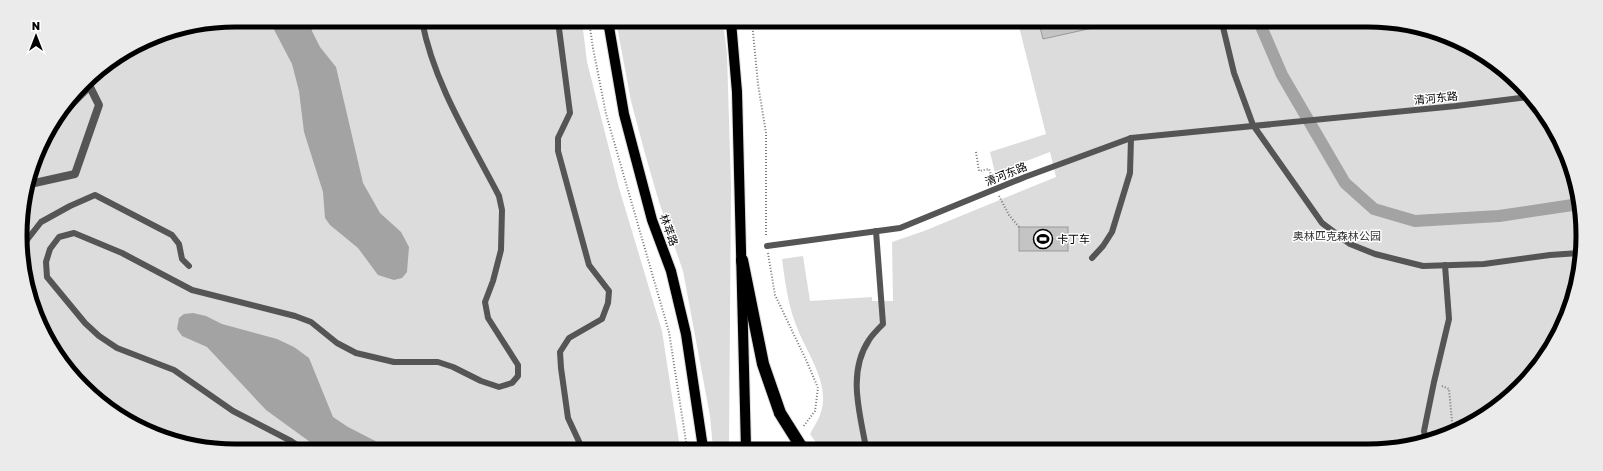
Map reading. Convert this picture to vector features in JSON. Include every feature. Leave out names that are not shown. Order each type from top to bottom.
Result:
[{"type":"highway","points":[[742,260],[764,364],[780,413],[799,444]]},
{"type":"main road","name":"林萃路","points":[[609,27],[624,114],[652,220],[671,271],[686,334],[702,444]]},
{"type":"main road","points":[[731,27],[737,92],[746,444]]},
{"type":"street","points":[[34,183],[75,174],[98,105],[90,87]]},
{"type":"lane","points":[[296,444],[233,411],[174,370],[117,348],[99,336],[85,323],[47,277],[46,262],[50,249],[59,237],[74,232],[122,253],[192,290],[295,316],[311,322],[337,342],[356,353],[394,362],[438,362],[453,367],[481,381],[499,387],[512,383],[518,376],[518,365],[488,318],[485,302],[493,281],[501,250],[502,210],[499,196],[449,103],[426,39],[423,27]]},
{"type":"lane","points":[[559,27],[570,113],[558,138],[558,151],[589,264],[609,291],[608,303],[602,319],[569,338],[560,352],[568,418],[580,444]]},
{"type":"lane","points":[[1223,27],[1234,73],[1253,125],[1322,224],[1350,244],[1375,254],[1424,266],[1484,264],[1550,254],[1575,253]]},
{"type":"lane","points":[[79,98],[90,87]]},
{"type":"lane","name":"清河东路","points":[[766,246],[900,228],[995,189],[1131,138],[1253,125],[1346,118],[1524,98]]},
{"type":"lane","points":[[1092,258],[1103,246],[1112,232],[1130,172],[1131,138]]},
{"type":"lane","points":[[27,241],[41,222],[70,206],[95,195],[172,235],[179,244],[182,259],[190,266]]},
{"type":"lane","points":[[865,444],[856,392],[858,362],[869,340],[883,324],[876,231]]},
{"type":"lane","points":[[1425,436],[1424,431],[1434,382],[1449,319],[1445,265]]},
{"type":"path","points":[[590,27],[606,114],[669,332],[686,444]]},
{"type":"path","points":[[976,152],[979,171],[989,169],[995,189],[1009,215],[1019,227]]},
{"type":"path","points":[[1434,382],[1449,388],[1452,426]]},
{"type":"green space","points":[[222,27],[583,27],[587,62],[619,188],[662,331],[679,444],[222,444],[195,440],[168,433],[131,416],[120,409],[88,383],[62,351],[49,328],[38,303],[31,276],[27,249],[27,222],[31,195],[38,168],[49,143],[62,120],[79,98],[98,79],[120,62],[143,49],[168,38],[195,31]]},
{"type":"green space","points":[[617,27],[724,27],[727,54],[731,188],[729,444],[713,444],[710,416],[683,271],[659,202],[631,101]]},
{"type":"green space","name":"奥林匹克森林公园","points":[[1019,27],[1381,27],[1408,31],[1435,38],[1472,55],[1505,79],[1533,109],[1548,131],[1554,143],[1565,168],[1569,182],[1576,222],[1576,249],[1572,276],[1565,303],[1548,340],[1541,351],[1524,373],[1505,392],[1483,409],[1460,422],[1435,433],[1408,440],[1381,444],[817,444],[810,434],[820,415],[823,403],[823,392],[816,369],[800,336],[793,317],[787,293],[782,259],[803,256],[810,301],[872,297],[872,301],[893,301],[892,242],[924,231],[1056,177],[1050,152],[995,173],[990,152],[1046,134]]},
{"type":"shaded area","points":[[273,27],[311,27],[320,47],[336,67],[363,183],[380,213],[401,232],[409,247],[407,272],[402,278],[394,280],[378,275],[358,248],[330,225],[325,218],[323,192],[304,132],[299,91],[292,64]]},
{"type":"shaded area","points":[[193,313],[206,316],[222,324],[277,339],[294,347],[309,358],[333,417],[348,427],[381,444],[313,444],[266,410],[207,347],[182,336],[177,329],[179,318],[184,314]]},
{"type":"building","points":[[1040,27],[1097,27],[1043,39]]},
{"type":"building","name":"卡丁车","points":[[1019,227],[1068,227],[1068,251],[1019,251]]},
{"type":"waterway","points":[[1261,27],[1282,75],[1345,183],[1374,209],[1415,221],[1499,216],[1574,205]]},
{"type":"place","name":"卡丁车","points":[[1043,239]]}]
